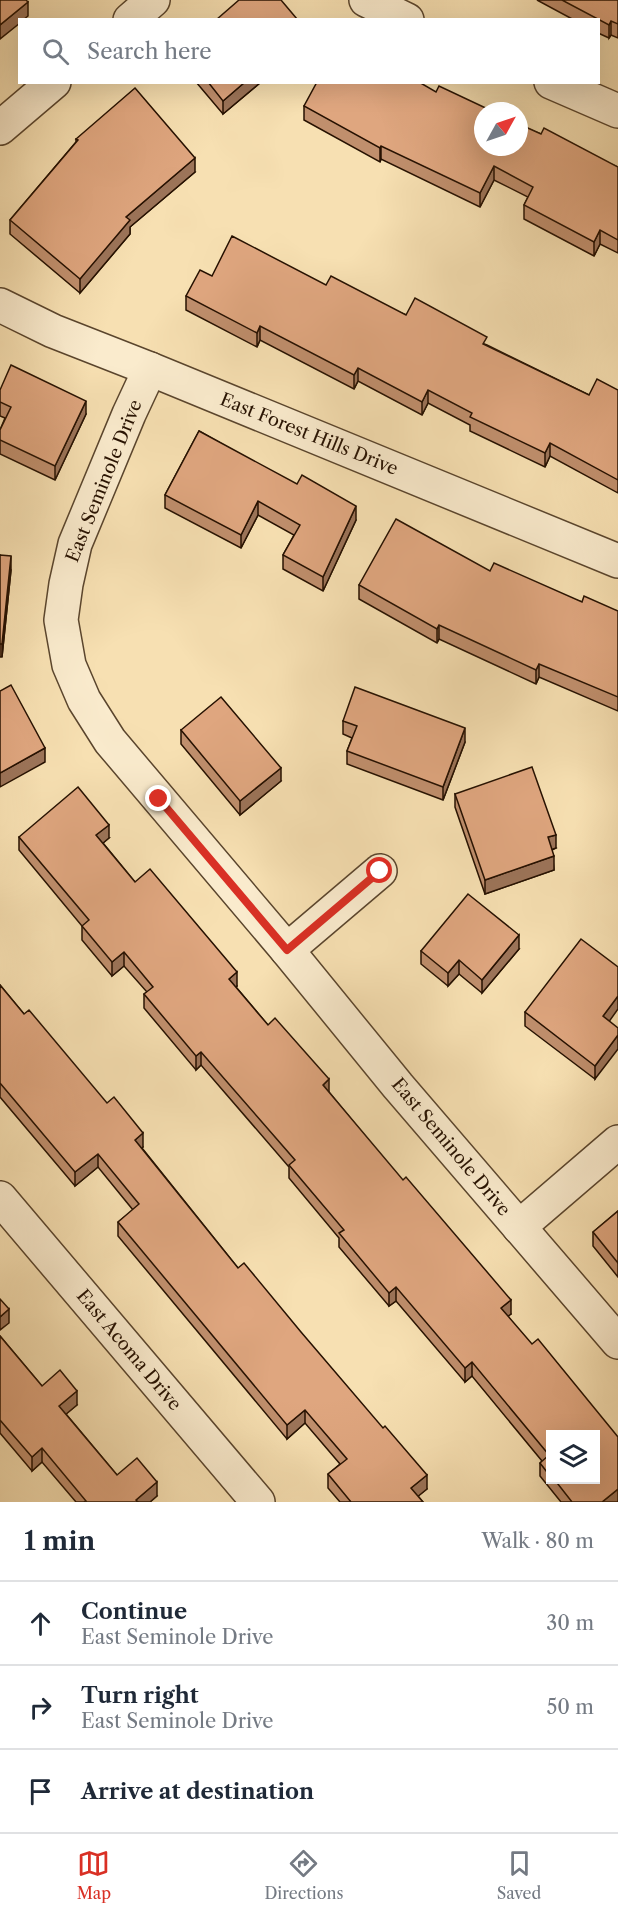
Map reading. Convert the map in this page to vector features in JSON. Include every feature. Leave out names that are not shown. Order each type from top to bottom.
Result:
[{"type":"street","points":[[132,18],[153,0]]},
{"type":"street","points":[[366,0],[403,18]]},
{"type":"street","points":[[0,128],[52,84]]},
{"type":"street","points":[[556,84],[618,111]]},
{"type":"street","name":"East Forest Hills Drive","points":[[0,305],[53,331],[618,561]]},
{"type":"street","name":"East Seminole Drive","points":[[150,369],[75,544],[66,584],[61,620],[69,664],[84,700],[110,741],[287,950],[398,1086],[618,1342]]},
{"type":"street","points":[[287,950],[380,871]]},
{"type":"street","points":[[519,1227],[618,1142]]},
{"type":"street","name":"East Acoma Drive","points":[[1,1202],[258,1502]]},
{"type":"building","points":[[0,0],[26,0],[28,2],[0,25]]},
{"type":"building","points":[[239,0],[281,0],[296,18],[218,18]]},
{"type":"building","points":[[562,0],[618,0],[618,24],[611,21],[609,25],[600,18]]},
{"type":"building","points":[[210,84],[243,84],[223,101]]},
{"type":"building","points":[[316,84],[422,84],[436,92],[439,86],[474,103],[474,156],[528,156],[528,128],[541,134],[544,128],[618,167],[618,240],[600,230],[594,242],[524,205],[533,187],[494,166],[480,193],[381,146],[380,148],[304,106]]},
{"type":"building","points":[[135,88],[195,158],[126,217],[130,220],[80,279],[10,220],[78,140],[76,139]]},
{"type":"building","points":[[232,236],[326,285],[331,276],[406,315],[415,298],[487,337],[483,344],[589,395],[597,379],[618,390],[618,480],[550,443],[545,453],[470,417],[472,413],[428,390],[422,402],[358,368],[354,375],[260,326],[257,333],[186,296],[200,270],[212,276]]},
{"type":"building","points":[[11,365],[86,401],[55,466],[0,440],[0,430],[11,407],[0,402],[0,390]]},
{"type":"building","points":[[199,431],[297,484],[302,475],[356,506],[323,577],[283,555],[300,525],[258,501],[241,535],[165,495]]},
{"type":"building","points":[[396,519],[490,571],[494,563],[582,602],[584,596],[618,611],[618,697],[539,664],[536,670],[439,625],[437,629],[359,585]]},
{"type":"building","points":[[0,555],[11,556],[2,644],[0,644]]},
{"type":"building","points":[[11,685],[45,748],[0,773],[0,691]]},
{"type":"building","points":[[355,687],[465,728],[443,787],[347,751],[357,726],[343,721]]},
{"type":"building","points":[[221,697],[281,768],[240,801],[181,730]]},
{"type":"building","points":[[532,767],[556,835],[548,837],[554,856],[485,880],[455,794]]},
{"type":"building","points":[[78,787],[109,825],[96,835],[135,882],[150,869],[237,972],[229,979],[268,1025],[275,1018],[329,1079],[323,1085],[403,1180],[406,1177],[511,1300],[501,1308],[532,1344],[538,1339],[618,1437],[618,1489],[602,1502],[572,1502],[558,1484],[600,1484],[600,1430],[546,1430],[546,1451],[472,1362],[465,1368],[396,1287],[389,1293],[339,1233],[344,1230],[289,1165],[295,1160],[201,1052],[196,1056],[144,994],[153,987],[124,952],[112,962],[82,926],[89,920],[19,837]]},
{"type":"building","points":[[468,894],[519,935],[482,980],[459,960],[448,973],[421,951]]},
{"type":"building","points":[[581,939],[618,967],[618,996],[603,1016],[618,1028],[618,1035],[595,1066],[525,1012]]},
{"type":"building","points":[[0,985],[24,1014],[29,1010],[107,1103],[114,1097],[143,1133],[135,1140],[238,1268],[244,1263],[383,1428],[385,1426],[427,1475],[411,1488],[423,1502],[351,1502],[328,1474],[347,1459],[305,1410],[287,1425],[118,1222],[139,1204],[98,1154],[75,1172],[0,1083]]},
{"type":"building","points":[[618,1211],[618,1263],[593,1232]]},
{"type":"building","points":[[0,1299],[9,1309],[0,1317]]},
{"type":"building","points":[[0,1336],[42,1386],[60,1370],[77,1391],[59,1406],[117,1475],[137,1458],[157,1482],[136,1500],[138,1502],[84,1502],[86,1501],[42,1448],[32,1457],[0,1420]]},
{"type":"building","points":[[546,1458],[546,1471],[540,1463]]},
{"type":"route","points":[[159,799],[287,950],[380,871]]}]
